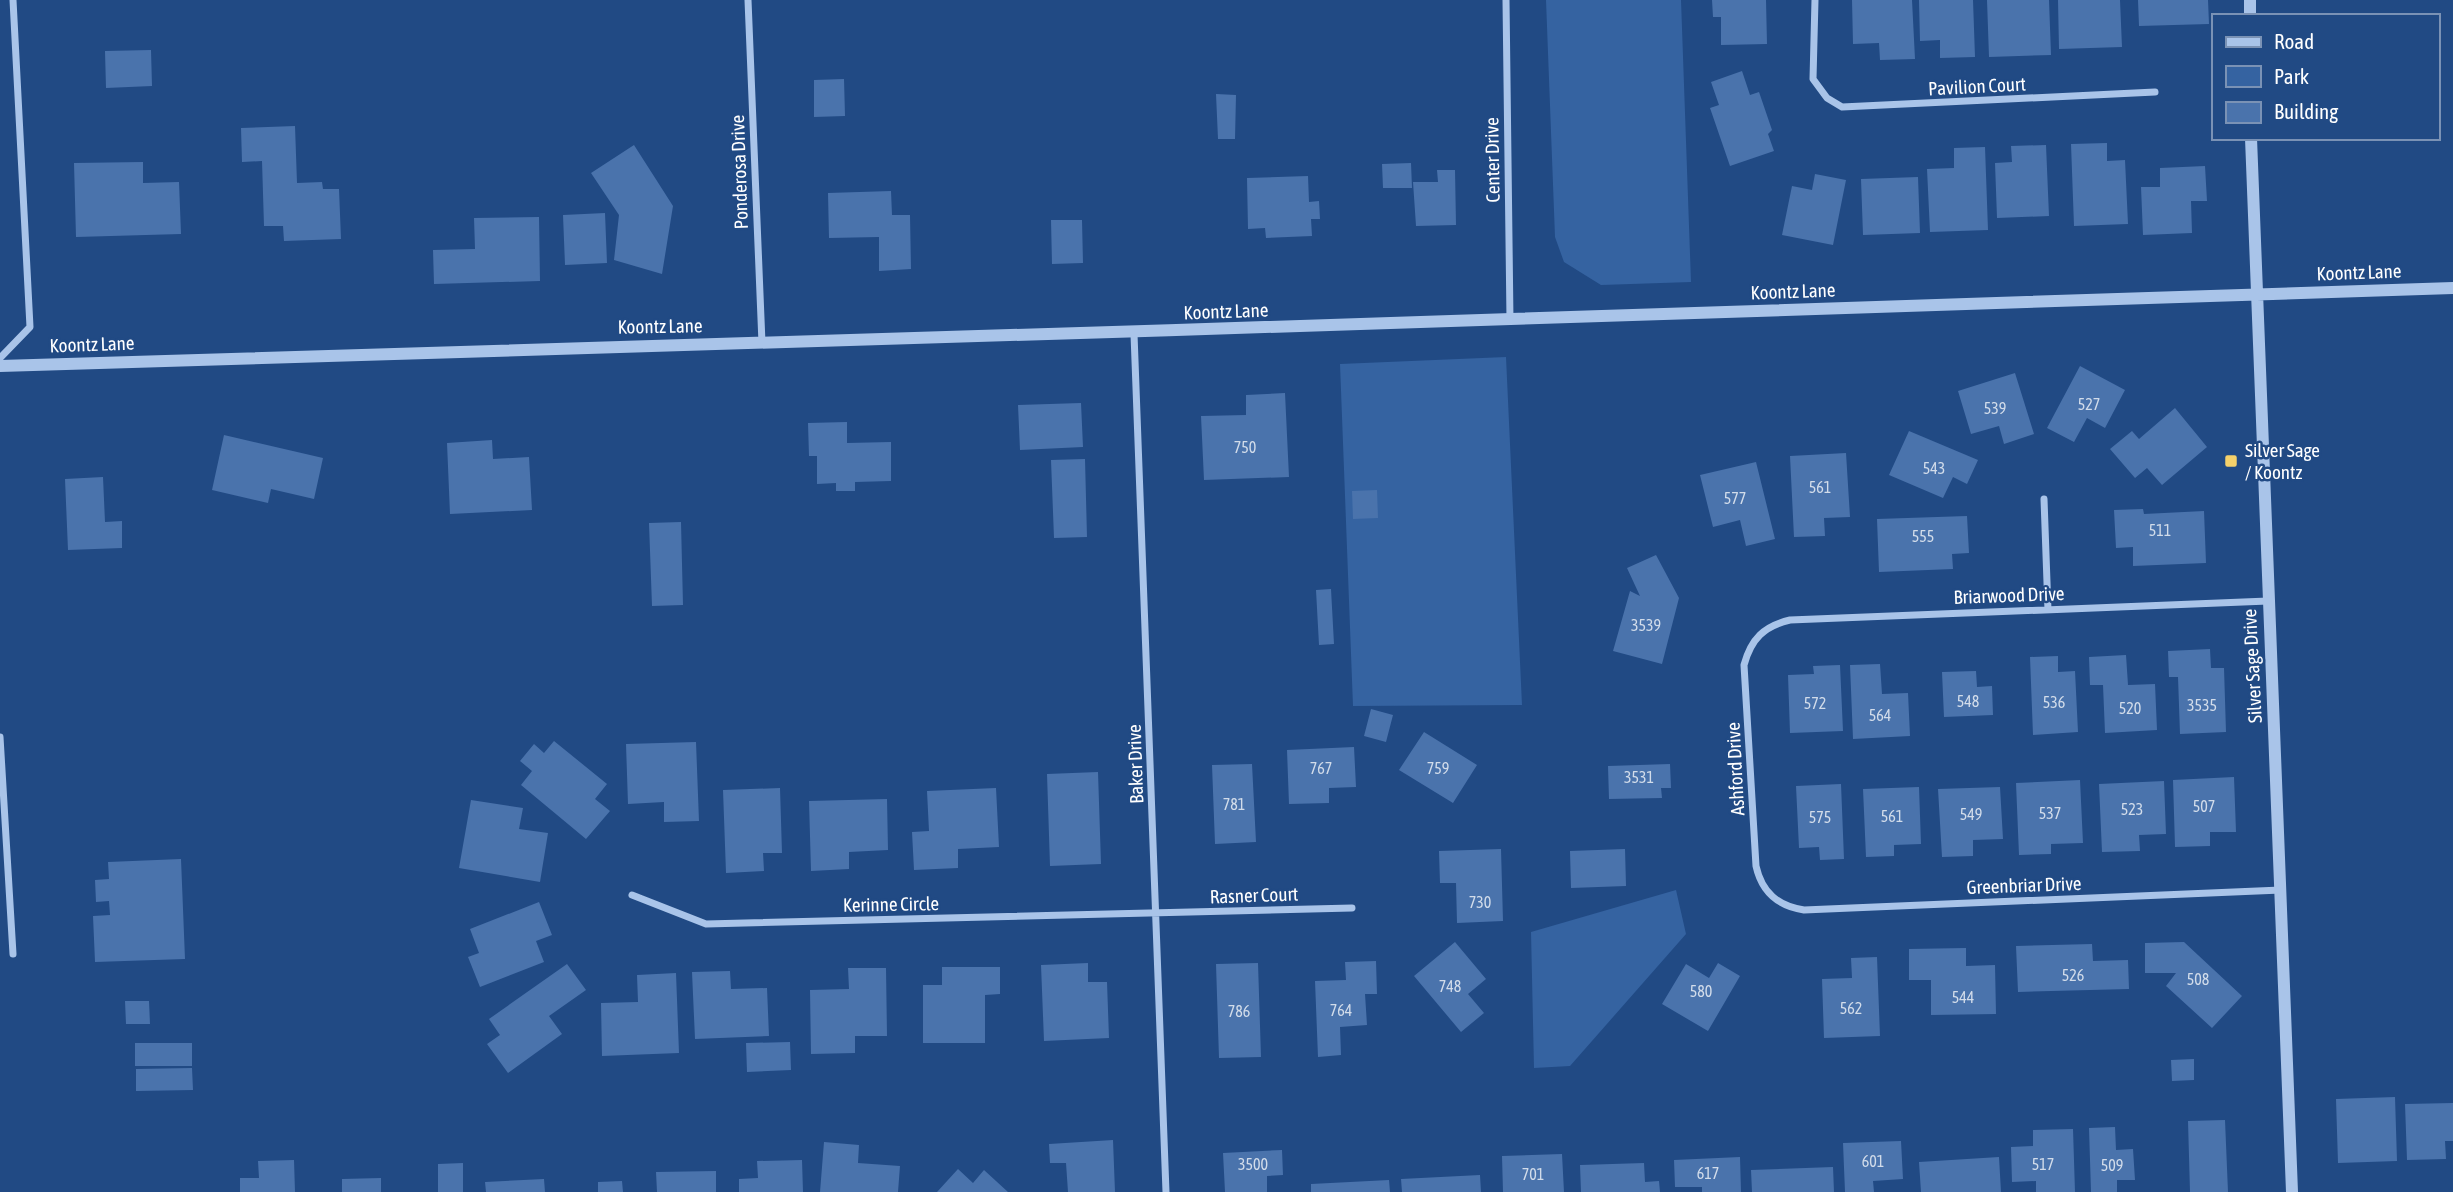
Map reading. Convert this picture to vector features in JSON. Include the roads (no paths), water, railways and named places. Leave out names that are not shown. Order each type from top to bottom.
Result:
[{"type":"street","points":[[0,358],[30,327],[13,0]]},
{"type":"street","name":"Ponderosa Drive","points":[[748,0],[762,343]]},
{"type":"street","name":"Center Drive","points":[[1506,0],[1510,320]]},
{"type":"street","name":"Pavilion Court","points":[[1815,0],[1813,79],[1827,97],[1842,107],[1858,109],[2155,92]]},
{"type":"street","name":"Silver Sage Drive","points":[[2251,140],[2292,1192]]},
{"type":"street","name":"Koontz Lane","points":[[0,366],[1134,334],[2453,288]]},
{"type":"street","name":"Baker Drive","points":[[1134,334],[1166,1192]]},
{"type":"street","points":[[2044,499],[2048,610]]},
{"type":"street","name":"Briarwood Drive","points":[[1756,638],[1776,623],[1790,620],[2268,601]]},
{"type":"street","name":"Ashford Drive","points":[[1756,638],[1744,665],[1755,852],[1759,879],[1772,897]]},
{"type":"street","points":[[0,737],[13,954]]},
{"type":"street","name":"Greenbriar Drive","points":[[1772,897],[1787,907],[1804,910],[2281,890]]},
{"type":"street","name":"Kerinne Circle","points":[[632,895],[706,924],[1157,914]]},
{"type":"street","name":"Rasner Court","points":[[1157,914],[1352,908]]},
{"type":"place","name":"Silver Sage / Koontz","points":[[2231,461]]}]
